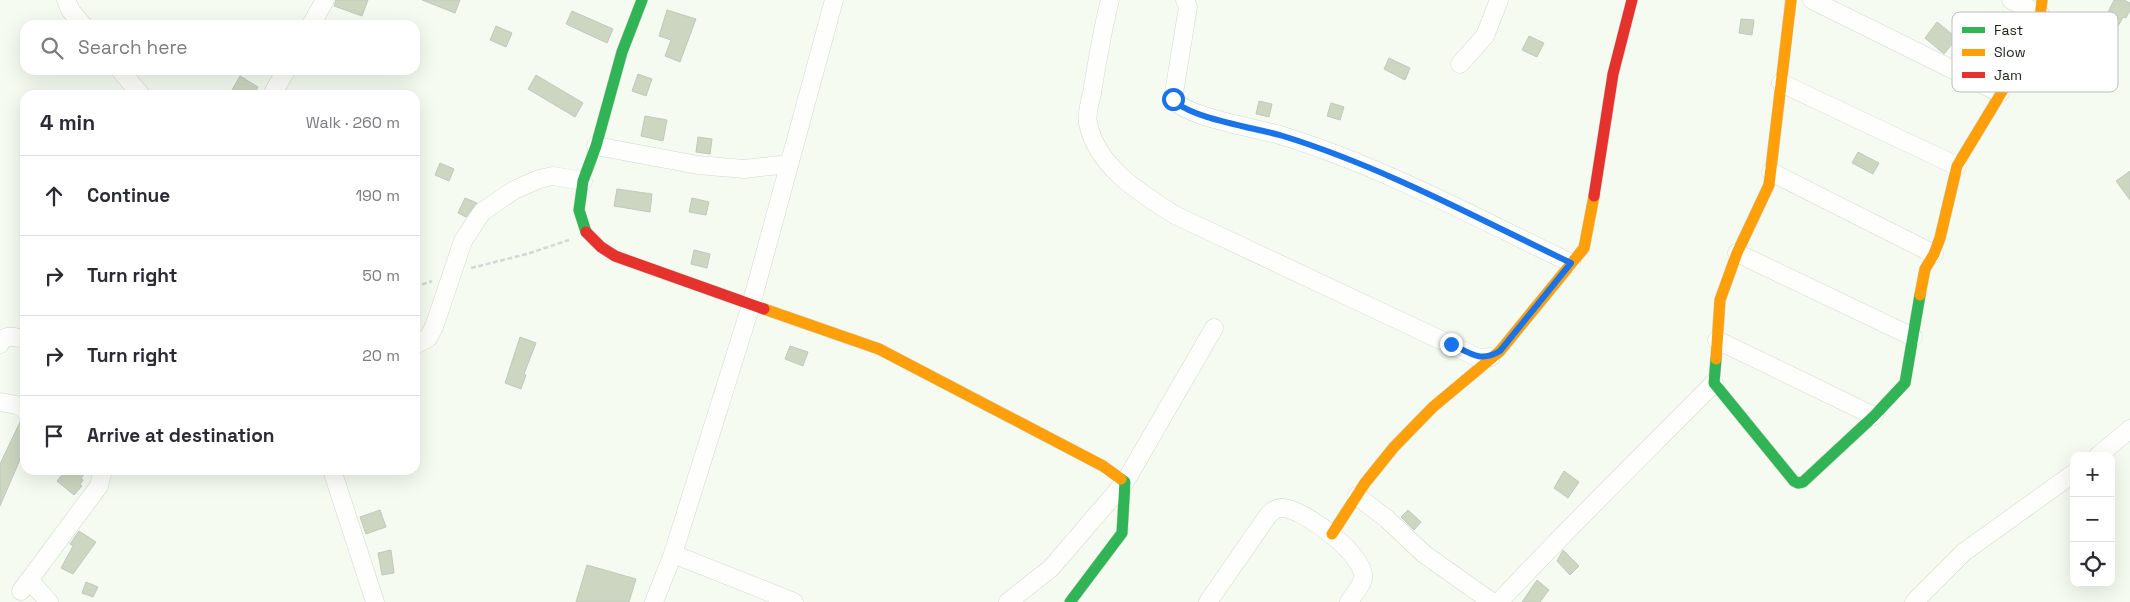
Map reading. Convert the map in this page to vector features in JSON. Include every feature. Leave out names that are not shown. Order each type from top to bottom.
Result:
[{"type":"street","points":[[66,0],[71,11],[79,20]]},
{"type":"street","points":[[314,20],[324,0]]},
{"type":"street","points":[[642,0],[622,52],[596,146],[583,182],[579,210],[587,234],[601,248],[615,256],[661,274],[879,349],[1103,466],[1125,482]]},
{"type":"street","points":[[654,602],[673,554],[751,305],[834,0]]},
{"type":"street","points":[[1110,0],[1102,32],[1087,122],[1094,141],[1106,159],[1131,186],[1175,215],[1479,358],[1490,357]]},
{"type":"street","points":[[1185,0],[1188,7],[1173,99],[1178,106],[1193,112],[1283,136],[1355,162],[1428,194],[1571,263]]},
{"type":"street","points":[[1460,64],[1485,36],[1499,0]]},
{"type":"street","points":[[1332,534],[1370,476],[1424,415],[1490,357],[1500,351],[1584,248],[1589,230],[1613,74],[1632,0]]},
{"type":"street","points":[[1499,602],[1563,534],[1714,383],[1720,300],[1737,253],[1769,185],[1791,0]]},
{"type":"street","points":[[1812,0],[1952,69]]},
{"type":"street","points":[[2011,0],[2041,7]]},
{"type":"street","points":[[124,75],[137,90]]},
{"type":"street","points":[[275,90],[283,75]]},
{"type":"street","points":[[1782,83],[1957,166]]},
{"type":"street","points":[[1714,383],[1794,481],[1798,483],[1803,482],[1874,416],[1905,383],[1925,269],[1934,254],[1957,166],[2000,93]]},
{"type":"street","points":[[596,146],[707,166],[744,169],[789,164]]},
{"type":"street","points":[[1771,172],[1934,254]]},
{"type":"street","points":[[420,342],[428,338],[434,328],[463,241],[482,212],[514,190],[539,179],[553,176],[583,182]]},
{"type":"street","points":[[1737,253],[1913,338]]},
{"type":"street","points":[[1008,602],[1051,568],[1125,482],[1214,328]]},
{"type":"street","points":[[0,344],[7,337],[20,338]]},
{"type":"street","points":[[1717,340],[1874,416]]},
{"type":"street","points":[[0,402],[20,407]]},
{"type":"street","points":[[2103,452],[2130,429]]},
{"type":"street","points":[[49,602],[26,586],[99,486],[102,475]]},
{"type":"street","points":[[334,475],[375,602]]},
{"type":"street","points":[[1914,602],[1964,552],[2070,476]]},
{"type":"street","points":[[1070,602],[1122,533],[1125,482]]},
{"type":"street","points":[[1357,496],[1387,519],[1424,554],[1492,602]]},
{"type":"street","points":[[1208,602],[1273,510],[1281,507],[1293,510],[1332,534],[1351,553],[1362,572],[1363,579],[1348,602]]},
{"type":"street","points":[[673,554],[794,602]]},
{"type":"path","points":[[420,285],[482,263],[527,254],[587,234]]},
{"type":"building","points":[[336,0],[368,0],[362,16],[334,6]]},
{"type":"building","points":[[422,0],[460,0],[455,13]]},
{"type":"building","points":[[2114,0],[2124,0],[2130,3],[2130,10],[2126,18],[2123,17],[2118,26],[2118,12],[2108,12]]},
{"type":"building","points":[[667,10],[696,19],[680,62],[665,56],[671,40],[659,36]]},
{"type":"building","points":[[572,11],[613,29],[607,43],[566,24]]},
{"type":"building","points":[[1741,19],[1754,20],[1752,35],[1739,33]]},
{"type":"building","points":[[1937,22],[1952,34],[1952,44],[1944,54],[1925,38]]},
{"type":"building","points":[[496,26],[512,33],[506,47],[490,40]]},
{"type":"building","points":[[1529,36],[1544,43],[1537,57],[1522,50]]},
{"type":"building","points":[[1389,58],[1410,68],[1405,80],[1384,69]]},
{"type":"building","points":[[638,74],[652,79],[646,96],[632,91]]},
{"type":"building","points":[[536,75],[583,103],[575,117],[528,89]]},
{"type":"building","points":[[240,76],[258,87],[256,90],[232,90]]},
{"type":"building","points":[[1259,101],[1272,104],[1269,117],[1256,114]]},
{"type":"building","points":[[1331,103],[1344,107],[1340,120],[1327,116]]},
{"type":"building","points":[[645,116],[667,120],[663,141],[641,136]]},
{"type":"building","points":[[698,137],[712,139],[710,154],[696,152]]},
{"type":"building","points":[[1858,152],[1879,163],[1873,174],[1852,163]]},
{"type":"building","points":[[440,163],[454,169],[449,181],[435,175]]},
{"type":"building","points":[[2130,171],[2130,200],[2116,181]]},
{"type":"building","points":[[617,189],[652,194],[650,212],[614,206]]},
{"type":"building","points":[[465,198],[477,203],[466,217],[458,213]]},
{"type":"building","points":[[692,198],[709,202],[706,215],[689,212]]},
{"type":"building","points":[[694,250],[710,254],[707,268],[691,264]]},
{"type":"building","points":[[520,337],[536,343],[524,374],[526,375],[521,389],[505,383]]},
{"type":"building","points":[[790,346],[808,352],[803,366],[785,359]]},
{"type":"building","points":[[20,422],[20,460],[0,506],[0,464]]},
{"type":"building","points":[[1564,471],[1579,482],[1568,498],[1554,488]]},
{"type":"building","points":[[62,475],[84,475],[81,478],[83,480],[80,485],[82,486],[74,495],[57,481]]},
{"type":"building","points":[[380,510],[386,527],[366,534],[360,517]]},
{"type":"building","points":[[1408,510],[1421,522],[1414,530],[1401,517]]},
{"type":"building","points":[[79,531],[96,542],[73,574],[61,568],[73,546],[70,544]]},
{"type":"building","points":[[391,550],[394,573],[382,575],[378,553]]},
{"type":"building","points":[[1563,550],[1579,566],[1570,575],[1557,561]]},
{"type":"building","points":[[587,565],[636,579],[629,602],[576,602]]},
{"type":"building","points":[[1537,580],[1549,590],[1540,602],[1522,602]]},
{"type":"building","points":[[86,582],[98,587],[93,597],[82,593]]},
{"type":"traffic: fast","points":[[586,232],[579,210],[583,181],[596,146],[622,52],[642,0]]},
{"type":"traffic: fast","points":[[1716,359],[1714,383],[1794,481],[1798,483],[1803,482],[1874,416],[1905,383],[1920,295]]},
{"type":"traffic: fast","points":[[1070,602],[1122,533],[1125,482],[1121,479]]},
{"type":"traffic: slow","points":[[1716,359],[1720,300],[1737,253],[1769,185],[1791,0]]},
{"type":"traffic: slow","points":[[2041,12],[2042,0]]},
{"type":"traffic: slow","points":[[1920,295],[1925,269],[1934,254],[1940,238],[1957,166],[2002,92]]},
{"type":"traffic: slow","points":[[1332,534],[1365,483],[1394,447],[1433,407],[1500,351],[1584,248],[1594,196]]},
{"type":"traffic: slow","points":[[764,309],[879,349],[1103,466],[1121,479]]},
{"type":"traffic: jam","points":[[1594,196],[1613,74],[1632,0]]},
{"type":"traffic: jam","points":[[586,232],[601,247],[615,256],[764,309]]},
{"type":"route","points":[[1173,99],[1178,106],[1193,112],[1283,136],[1355,162],[1428,194],[1571,263],[1500,351],[1490,357],[1479,358],[1451,344]]}]
